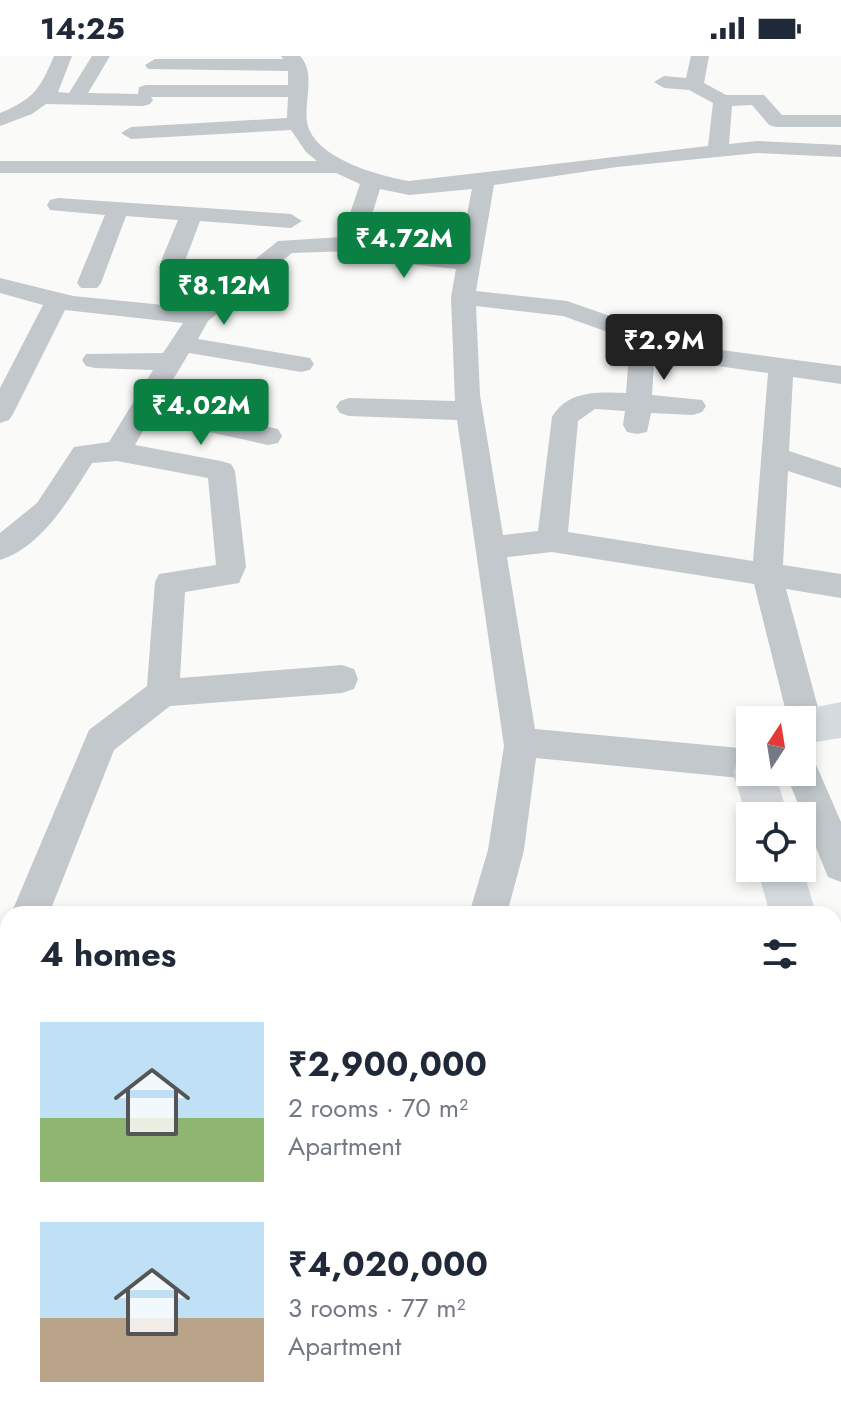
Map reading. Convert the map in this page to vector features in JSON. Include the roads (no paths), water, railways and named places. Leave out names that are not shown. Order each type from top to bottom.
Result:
[{"type":"main road","points":[[784,882],[791,906]]},
{"type":"street","points":[[0,120],[25,110],[44,96],[63,56]]},
{"type":"street","points":[[74,100],[101,56]]},
{"type":"street","points":[[694,85],[700,56]]},
{"type":"street","points":[[118,168],[156,61],[294,60],[298,124],[313,148],[339,167],[372,181],[409,188],[484,181],[617,161],[757,147],[841,151]]},
{"type":"street","points":[[664,82],[694,85],[723,101],[757,99],[776,121],[841,121]]},
{"type":"street","points":[[0,95],[74,100],[298,91]]},
{"type":"street","points":[[718,151],[723,101]]},
{"type":"street","points":[[799,121],[808,149]]},
{"type":"street","points":[[131,133],[298,124]]},
{"type":"street","points":[[211,168],[213,129]]},
{"type":"street","points":[[0,167],[339,167]]},
{"type":"street","points":[[351,244],[372,181]]},
{"type":"street","points":[[484,181],[463,297],[469,411],[520,742],[506,850],[490,906]]},
{"type":"street","points":[[284,248],[299,196]]},
{"type":"street","points":[[58,205],[291,221]]},
{"type":"street","points":[[89,283],[118,209]]},
{"type":"street","points":[[173,261],[192,214]]},
{"type":"street","points":[[117,451],[199,316],[284,248],[351,244],[384,254],[469,263]]},
{"type":"street","points":[[0,285],[34,298],[199,316]]},
{"type":"street","points":[[463,297],[567,309],[696,355],[841,375]]},
{"type":"street","points":[[0,414],[57,301]]},
{"type":"street","points":[[637,414],[643,336]]},
{"type":"street","points":[[95,360],[176,353],[301,364]]},
{"type":"street","points":[[781,367],[767,575],[810,706]]},
{"type":"street","points":[[552,541],[565,417],[590,400],[637,414],[693,406]]},
{"type":"street","points":[[349,407],[469,411]]},
{"type":"street","points":[[144,409],[268,436]]},
{"type":"street","points":[[0,549],[47,511],[84,454],[117,451],[221,471],[231,567],[228,575],[170,582],[163,693]]},
{"type":"street","points":[[775,456],[841,478]]},
{"type":"street","points":[[490,548],[552,541],[841,586]]},
{"type":"street","points":[[33,906],[101,740],[163,693],[342,679]]},
{"type":"street","points":[[520,742],[736,763]]},
{"type":"street","points":[[808,786],[841,865]]}]
